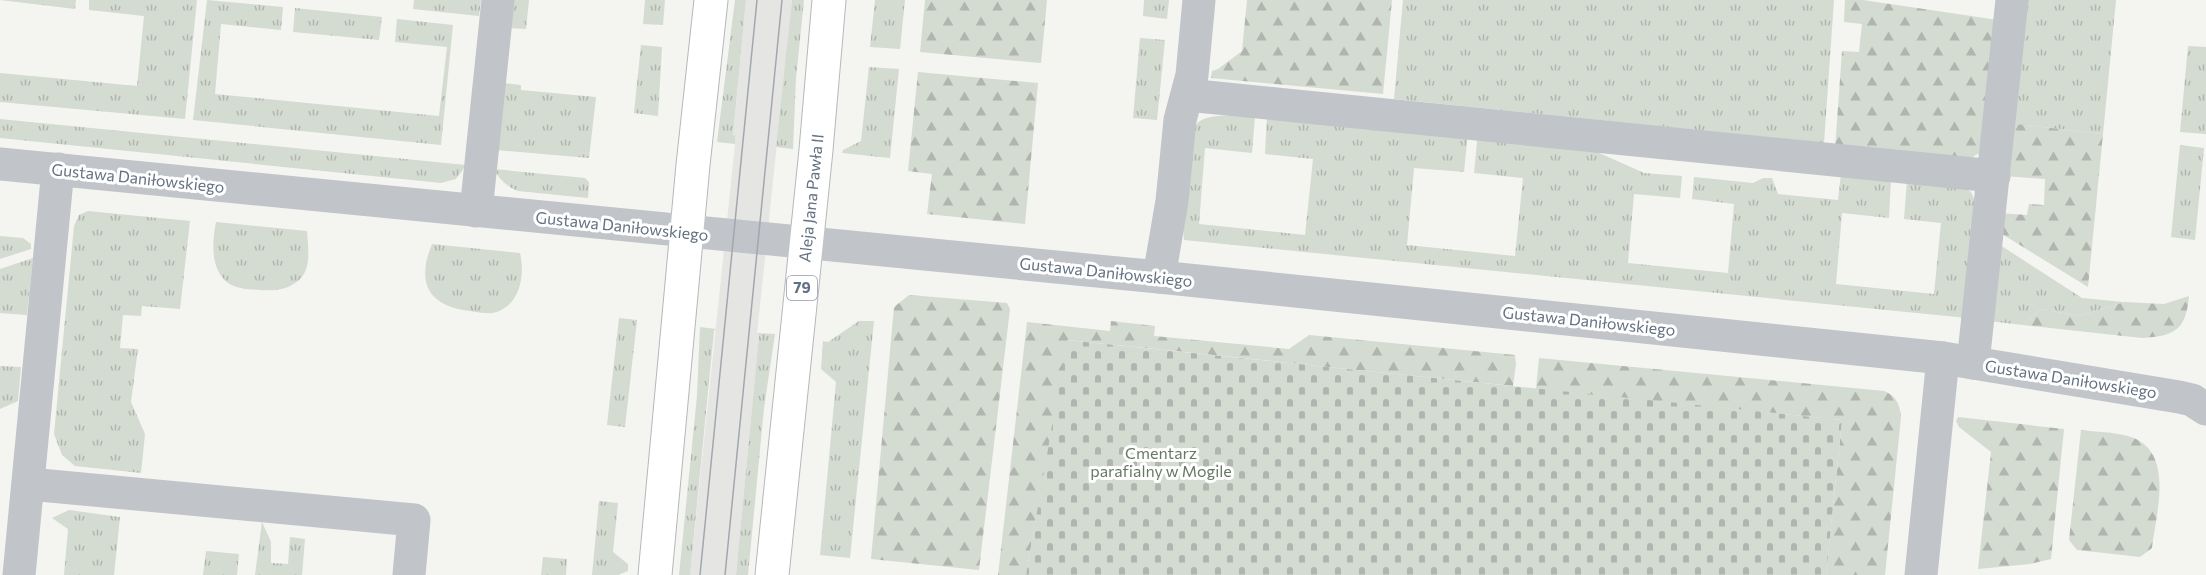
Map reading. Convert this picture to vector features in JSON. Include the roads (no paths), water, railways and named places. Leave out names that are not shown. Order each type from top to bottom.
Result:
[{"type":"main road","points":[[655,575],[686,232],[711,0]]},
{"type":"main road","name":"Aleja Jana Pawła II","points":[[772,575],[829,0]]},
{"type":"street","points":[[476,211],[498,0]]},
{"type":"street","points":[[1159,277],[1172,201],[1180,120],[1192,75],[1199,0]]},
{"type":"street","points":[[1921,575],[1958,360],[1994,176],[2012,0]]},
{"type":"street","points":[[1187,95],[1994,176]]},
{"type":"street","name":"Gustawa Daniłowskiego","points":[[0,164],[1159,277],[1958,360],[2179,397],[2192,400],[2206,409]]},
{"type":"street","points":[[19,575],[58,170]]},
{"type":"street","points":[[29,484],[414,520],[409,575]]},
{"type":"tram line","points":[[700,575],[757,0]]},
{"type":"tram line","points":[[725,575],[782,0]]},
{"type":"park label","name":"Cmentarz parafialny w Mogile","points":[[1161,462]]}]
